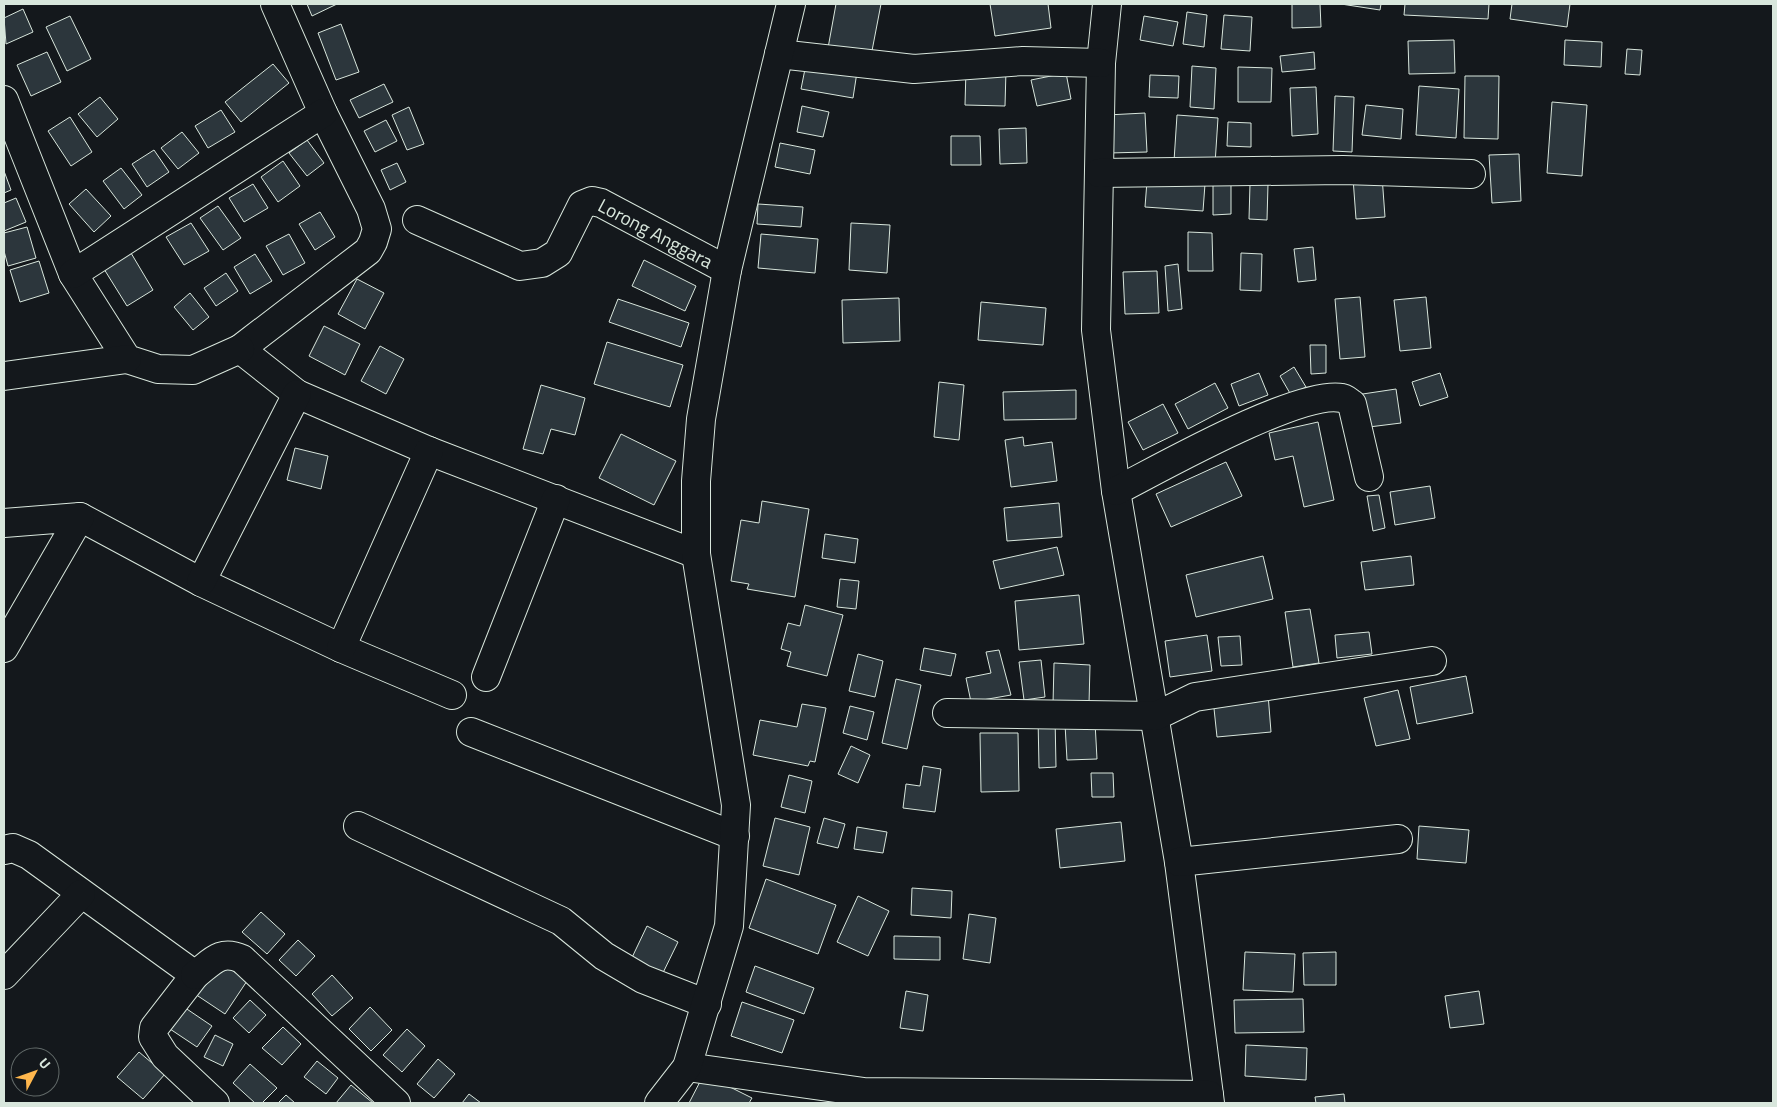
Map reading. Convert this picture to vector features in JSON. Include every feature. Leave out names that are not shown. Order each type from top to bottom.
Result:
[{"type":"street","points":[[4,376],[127,359],[158,369],[192,370],[240,349],[368,251],[373,242],[376,229],[371,209],[323,113],[275,4]]},
{"type":"street","points":[[658,1103],[688,1067],[729,926],[736,805],[696,554],[696,481],[702,419],[727,270],[791,4]]},
{"type":"street","points":[[688,1067],[862,1098],[1210,1099],[1179,862],[1156,716],[1116,491],[1096,330],[1101,63],[1107,4]]},
{"type":"street","points":[[779,54],[914,69],[1023,60],[1101,63]]},
{"type":"street","points":[[4,100],[73,274],[127,359]]},
{"type":"street","points":[[73,274],[323,113]]},
{"type":"street","points":[[1099,172],[1343,170],[1471,174]]},
{"type":"street","name":"Lorong Anggara","points":[[417,220],[520,266],[542,263],[558,253],[582,205],[592,201],[601,203],[727,270]]},
{"type":"street","points":[[240,349],[297,394],[429,451],[696,554]]},
{"type":"street","points":[[202,582],[297,394]]},
{"type":"street","points":[[1116,491],[1227,434],[1298,404],[1320,398],[1343,398],[1352,404],[1369,477]]},
{"type":"street","points":[[341,648],[429,451]]},
{"type":"street","points":[[486,677],[556,500]]},
{"type":"street","points":[[4,648],[80,517]]},
{"type":"street","points":[[4,523],[80,517],[202,582],[341,648],[452,695]]},
{"type":"street","points":[[947,713],[1156,716],[1194,697],[1432,661]]},
{"type":"street","points":[[471,732],[735,836]]},
{"type":"street","points":[[358,826],[561,921],[604,956],[643,979],[707,1004]]},
{"type":"street","points":[[1179,862],[1398,839]]},
{"type":"street","points":[[4,850],[13,848],[30,855],[81,894],[195,975]]},
{"type":"street","points":[[4,975],[81,894]]},
{"type":"street","points":[[215,1103],[165,1056],[153,1037],[154,1028],[195,975],[220,956],[232,954],[242,959],[396,1103]]},
{"type":"building","points":[[307,4],[337,4],[312,16]]},
{"type":"building","points":[[836,4],[881,4],[871,56],[828,48]]},
{"type":"building","points":[[990,4],[1048,4],[1051,28],[995,36]]},
{"type":"building","points":[[1292,4],[1320,4],[1321,27],[1292,28]]},
{"type":"building","points":[[1341,4],[1381,4],[1380,10]]},
{"type":"building","points":[[1405,4],[1489,4],[1488,19],[1404,15]]},
{"type":"building","points":[[1512,4],[1570,4],[1567,27],[1510,19]]},
{"type":"building","points":[[23,9],[33,32],[6,44],[4,18]]},
{"type":"building","points":[[1187,12],[1207,15],[1204,47],[1183,44]]},
{"type":"building","points":[[1224,15],[1252,17],[1250,51],[1221,49]]},
{"type":"building","points":[[70,16],[91,59],[67,71],[46,27]]},
{"type":"building","points":[[1144,16],[1178,22],[1173,46],[1140,40]]},
{"type":"building","points":[[341,24],[359,72],[336,80],[318,33]]},
{"type":"building","points":[[1454,40],[1455,73],[1409,74],[1408,41]]},
{"type":"building","points":[[1565,40],[1602,42],[1601,67],[1564,65]]},
{"type":"building","points":[[1627,49],[1642,50],[1640,75],[1625,74]]},
{"type":"building","points":[[47,52],[61,82],[31,96],[17,65]]},
{"type":"building","points":[[1314,52],[1315,69],[1282,72],[1280,56]]},
{"type":"building","points":[[273,64],[289,83],[241,122],[225,102]]},
{"type":"building","points":[[806,64],[857,72],[853,98],[801,89]]},
{"type":"building","points":[[1192,66],[1216,68],[1214,109],[1190,107]]},
{"type":"building","points":[[1238,67],[1272,68],[1271,102],[1238,102]]},
{"type":"building","points":[[966,69],[1006,70],[1005,106],[965,105]]},
{"type":"building","points":[[1066,73],[1071,99],[1037,106],[1031,80]]},
{"type":"building","points":[[1150,75],[1179,76],[1178,98],[1149,97]]},
{"type":"building","points":[[1465,76],[1499,76],[1498,139],[1464,138]]},
{"type":"building","points":[[384,84],[393,102],[359,118],[350,100]]},
{"type":"building","points":[[1419,86],[1459,89],[1456,138],[1416,135]]},
{"type":"building","points":[[1316,87],[1318,134],[1292,136],[1290,88]]},
{"type":"building","points":[[1335,96],[1354,97],[1352,152],[1333,151]]},
{"type":"building","points":[[100,97],[118,119],[97,137],[78,114]]},
{"type":"building","points":[[1552,102],[1587,105],[1582,176],[1547,173]]},
{"type":"building","points":[[1366,105],[1403,109],[1401,139],[1362,135]]},
{"type":"building","points":[[802,106],[829,112],[823,137],[797,132]]},
{"type":"building","points":[[409,107],[424,144],[407,150],[392,115]]},
{"type":"building","points":[[221,110],[235,132],[208,148],[195,126]]},
{"type":"building","points":[[1145,113],[1147,152],[1109,153],[1107,115]]},
{"type":"building","points":[[1177,115],[1218,118],[1215,164],[1174,161]]},
{"type":"building","points":[[70,117],[92,152],[71,166],[48,131]]},
{"type":"building","points":[[386,120],[397,141],[375,152],[364,131]]},
{"type":"building","points":[[1228,122],[1251,123],[1251,147],[1227,146]]},
{"type":"building","points":[[1026,128],[1027,163],[1000,164],[999,129]]},
{"type":"building","points":[[182,132],[199,153],[178,169],[161,148]]},
{"type":"building","points":[[951,136],[980,136],[981,165],[951,165]]},
{"type":"building","points":[[307,140],[324,163],[307,176],[289,153]]},
{"type":"building","points":[[780,143],[815,150],[810,174],[775,167]]},
{"type":"building","points":[[154,150],[169,172],[147,187],[132,164]]},
{"type":"building","points":[[1519,154],[1521,201],[1492,203],[1489,155]]},
{"type":"building","points":[[283,161],[300,186],[278,202],[261,177]]},
{"type":"building","points":[[397,163],[406,182],[390,190],[381,170]]},
{"type":"building","points":[[121,168],[142,195],[124,209],[103,181]]},
{"type":"building","points":[[4,171],[11,190],[4,193]]},
{"type":"building","points":[[1382,176],[1385,217],[1356,219],[1353,178]]},
{"type":"building","points":[[1147,181],[1205,184],[1203,211],[1145,207]]},
{"type":"building","points":[[1213,183],[1231,183],[1231,214],[1213,215]]},
{"type":"building","points":[[253,184],[268,208],[244,222],[229,198]]},
{"type":"building","points":[[1250,184],[1268,184],[1267,220],[1249,219]]},
{"type":"building","points":[[86,189],[111,216],[94,232],[69,204]]},
{"type":"building","points":[[16,198],[26,222],[4,231],[4,203]]},
{"type":"building","points":[[758,204],[803,207],[801,227],[757,224]]},
{"type":"building","points":[[218,206],[241,238],[223,250],[200,218]]},
{"type":"building","points":[[320,212],[335,237],[315,250],[299,224]]},
{"type":"building","points":[[191,223],[209,251],[184,265],[166,237]]},
{"type":"building","points":[[851,223],[890,225],[887,273],[849,270]]},
{"type":"building","points":[[27,227],[36,258],[8,266],[4,251],[4,233]]},
{"type":"building","points":[[1188,232],[1212,233],[1213,271],[1188,271]]},
{"type":"building","points":[[289,234],[305,263],[283,275],[266,246]]},
{"type":"building","points":[[761,234],[818,239],[815,273],[758,268]]},
{"type":"building","points":[[1313,247],[1316,280],[1298,282],[1294,249]]},
{"type":"building","points":[[131,253],[153,290],[127,306],[104,269]]},
{"type":"building","points":[[1241,253],[1262,254],[1261,291],[1240,290]]},
{"type":"building","points":[[255,254],[272,281],[250,294],[234,267]]},
{"type":"building","points":[[644,260],[696,286],[685,311],[632,286]]},
{"type":"building","points":[[39,261],[49,293],[20,302],[10,270]]},
{"type":"building","points":[[1178,264],[1182,309],[1168,311],[1165,266]]},
{"type":"building","points":[[1157,271],[1159,313],[1125,314],[1123,272]]},
{"type":"building","points":[[226,273],[238,291],[216,306],[204,288]]},
{"type":"building","points":[[357,279],[384,293],[365,329],[338,314]]},
{"type":"building","points":[[190,293],[209,317],[193,330],[174,307]]},
{"type":"building","points":[[1360,297],[1365,357],[1340,359],[1335,299]]},
{"type":"building","points":[[1426,297],[1431,348],[1400,351],[1394,300]]},
{"type":"building","points":[[899,298],[900,341],[843,343],[842,300]]},
{"type":"building","points":[[618,299],[689,323],[681,347],[609,322]]},
{"type":"building","points":[[981,302],[1046,308],[1043,345],[978,340]]},
{"type":"building","points":[[324,326],[360,344],[345,375],[309,356]]},
{"type":"building","points":[[607,342],[683,365],[670,407],[594,384]]},
{"type":"building","points":[[1310,345],[1326,345],[1326,373],[1311,374]]},
{"type":"building","points":[[380,346],[404,359],[386,394],[361,381]]},
{"type":"building","points":[[1294,367],[1306,387],[1291,395],[1280,376]]},
{"type":"building","points":[[1259,373],[1268,395],[1239,406],[1231,384]]},
{"type":"building","points":[[1440,373],[1448,397],[1420,406],[1412,382]]},
{"type":"building","points":[[939,382],[964,385],[959,440],[934,437]]},
{"type":"building","points":[[1215,383],[1228,408],[1188,429],[1175,404]]},
{"type":"building","points":[[541,385],[585,398],[575,435],[551,429],[543,454],[523,449]]},
{"type":"building","points":[[1396,389],[1401,423],[1361,428],[1356,395]]},
{"type":"building","points":[[1076,390],[1076,419],[1004,420],[1003,392]]},
{"type":"building","points":[[1163,404],[1178,433],[1143,450],[1128,422]]},
{"type":"building","points":[[1318,422],[1334,500],[1304,507],[1293,456],[1275,460],[1269,433]]},
{"type":"building","points":[[621,434],[676,461],[654,505],[599,478]]},
{"type":"building","points":[[1023,437],[1024,446],[1052,442],[1057,481],[1011,487],[1005,440]]},
{"type":"building","points":[[295,448],[328,456],[321,489],[287,480]]},
{"type":"building","points":[[1226,462],[1242,496],[1171,527],[1156,494]]},
{"type":"building","points":[[1430,486],[1435,518],[1395,525],[1390,492]]},
{"type":"building","points":[[1379,495],[1385,528],[1373,531],[1367,496]]},
{"type":"building","points":[[762,501],[809,509],[795,597],[747,589],[749,584],[731,581],[741,520],[759,523]]},
{"type":"building","points":[[1059,503],[1062,537],[1007,541],[1004,508]]},
{"type":"building","points":[[825,534],[858,539],[855,563],[822,558]]},
{"type":"building","points":[[1057,547],[1064,575],[1000,589],[993,561]]},
{"type":"building","points":[[1263,556],[1273,599],[1196,617],[1186,575]]},
{"type":"building","points":[[1411,556],[1414,585],[1365,590],[1361,562]]},
{"type":"building","points":[[840,579],[859,581],[856,609],[837,607]]},
{"type":"building","points":[[1079,595],[1084,644],[1019,650],[1015,601]]},
{"type":"building","points":[[805,605],[843,615],[827,676],[787,666],[791,652],[781,649],[788,623],[800,626]]},
{"type":"building","points":[[1310,609],[1319,663],[1293,667],[1285,612]]},
{"type":"building","points":[[1369,632],[1372,654],[1337,658],[1335,635]]},
{"type":"building","points":[[1207,635],[1212,671],[1170,677],[1165,641]]},
{"type":"building","points":[[1240,636],[1242,665],[1221,666],[1218,637]]},
{"type":"building","points":[[924,648],[956,654],[951,676],[920,670]]},
{"type":"building","points":[[999,650],[1011,695],[971,702],[966,678],[991,673],[986,652]]},
{"type":"building","points":[[858,654],[883,661],[875,697],[849,691]]},
{"type":"building","points":[[1041,660],[1045,697],[1024,700],[1019,662]]},
{"type":"building","points":[[1054,663],[1090,665],[1089,704],[1053,704]]},
{"type":"building","points":[[1466,676],[1473,713],[1417,724],[1410,687]]},
{"type":"building","points":[[896,679],[921,685],[907,749],[882,743]]},
{"type":"building","points":[[1398,690],[1410,739],[1376,746],[1364,698]]},
{"type":"building","points":[[1268,694],[1271,732],[1217,737],[1213,699]]},
{"type":"building","points":[[802,704],[826,708],[815,762],[810,761],[808,766],[753,755],[760,720],[797,727]]},
{"type":"building","points":[[850,706],[874,712],[867,740],[843,733]]},
{"type":"building","points":[[1055,716],[1056,767],[1039,768],[1038,717]]},
{"type":"building","points":[[1095,722],[1097,759],[1067,760],[1065,724]]},
{"type":"building","points":[[980,733],[1018,733],[1019,791],[981,792]]},
{"type":"building","points":[[851,746],[870,755],[858,783],[838,774]]},
{"type":"building","points":[[923,766],[941,769],[935,812],[903,808],[906,784],[920,786]]},
{"type":"building","points":[[1091,773],[1113,773],[1114,797],[1092,797]]},
{"type":"building","points":[[789,775],[812,781],[805,813],[781,807]]},
{"type":"building","points":[[775,818],[810,827],[799,875],[763,866]]},
{"type":"building","points":[[824,818],[845,824],[838,848],[817,843]]},
{"type":"building","points":[[1121,822],[1125,861],[1060,868],[1056,829]]},
{"type":"building","points":[[1419,826],[1469,830],[1466,863],[1417,859]]},
{"type":"building","points":[[857,827],[887,832],[883,853],[854,849]]},
{"type":"building","points":[[766,879],[836,905],[818,954],[749,928]]},
{"type":"building","points":[[912,888],[952,891],[951,918],[911,915]]},
{"type":"building","points":[[858,896],[889,911],[868,956],[837,942]]},
{"type":"building","points":[[261,912],[285,934],[267,954],[242,932]]},
{"type":"building","points":[[969,914],[996,918],[990,963],[963,959]]},
{"type":"building","points":[[647,926],[678,942],[658,983],[627,968]]},
{"type":"building","points":[[894,936],[940,937],[940,960],[894,959]]},
{"type":"building","points":[[298,940],[315,956],[296,976],[279,960]]},
{"type":"building","points":[[1245,952],[1295,954],[1293,992],[1243,990]]},
{"type":"building","points":[[1336,952],[1336,985],[1304,985],[1303,953]]},
{"type":"building","points":[[218,960],[247,981],[225,1014],[195,994]]},
{"type":"building","points":[[755,966],[814,988],[804,1014],[746,992]]},
{"type":"building","points":[[332,975],[353,998],[332,1016],[312,994]]},
{"type":"building","points":[[906,991],[928,995],[923,1031],[900,1028]]},
{"type":"building","points":[[1479,991],[1484,1024],[1450,1028],[1445,996]]},
{"type":"building","points":[[1303,999],[1304,1032],[1235,1033],[1234,1000]]},
{"type":"building","points":[[250,1000],[266,1015],[249,1033],[233,1018]]},
{"type":"building","points":[[742,1002],[794,1020],[782,1053],[731,1036]]},
{"type":"building","points":[[178,1003],[212,1026],[197,1047],[164,1025]]},
{"type":"building","points":[[370,1007],[392,1030],[371,1051],[349,1029]]},
{"type":"building","points":[[283,1027],[301,1044],[282,1065],[262,1048]]},
{"type":"building","points":[[407,1029],[425,1046],[402,1072],[383,1055]]},
{"type":"building","points":[[215,1035],[233,1044],[223,1066],[204,1057]]},
{"type":"building","points":[[1246,1045],[1307,1048],[1306,1080],[1245,1076]]},
{"type":"building","points":[[139,1052],[165,1074],[143,1099],[117,1077]]},
{"type":"building","points":[[438,1059],[455,1074],[434,1098],[417,1084]]},
{"type":"building","points":[[317,1061],[338,1078],[326,1094],[304,1077]]},
{"type":"building","points":[[250,1064],[277,1088],[262,1103],[255,1103],[233,1083]]},
{"type":"building","points":[[704,1074],[752,1098],[749,1103],[689,1103]]},
{"type":"building","points":[[351,1085],[373,1103],[336,1103]]},
{"type":"building","points":[[469,1094],[481,1103],[462,1103]]},
{"type":"building","points":[[1344,1094],[1345,1103],[1316,1103],[1315,1097]]},
{"type":"building","points":[[286,1095],[295,1103],[278,1103]]}]
